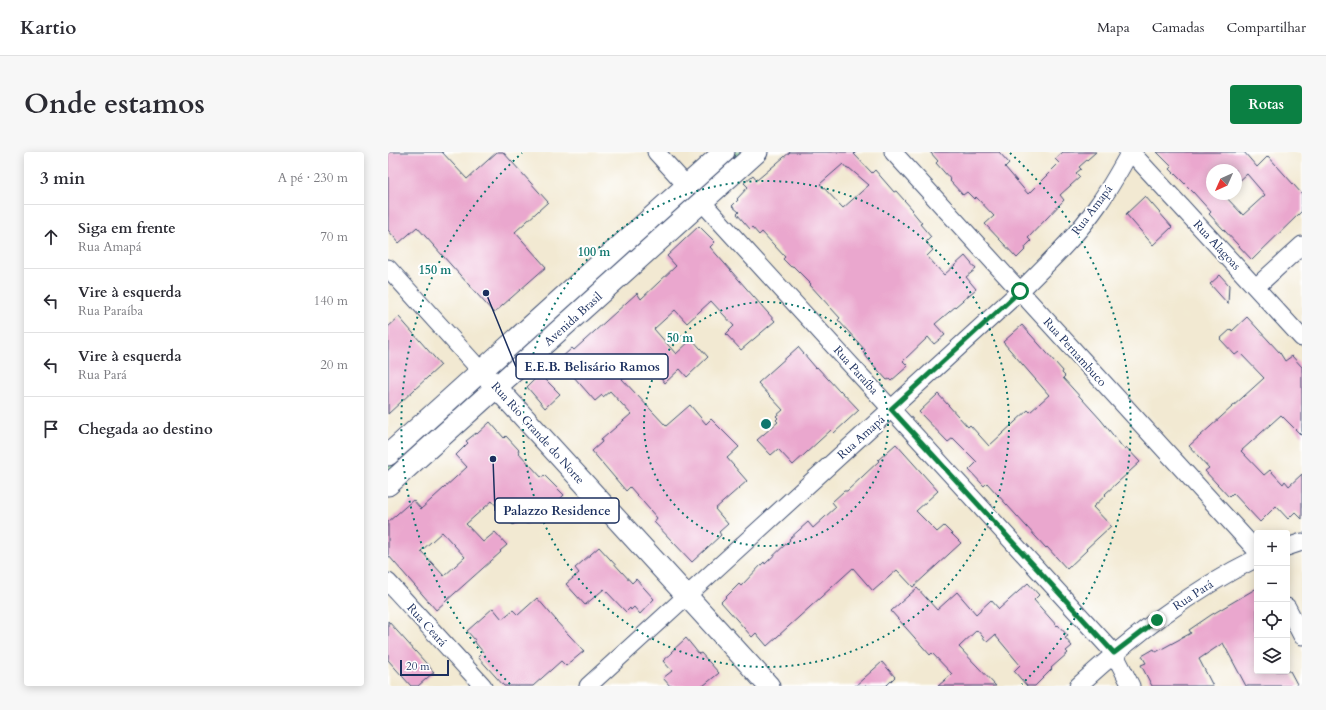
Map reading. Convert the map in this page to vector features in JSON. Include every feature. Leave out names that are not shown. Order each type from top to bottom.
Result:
[{"type":"main road","name":"Avenida Brasil","points":[[388,455],[724,152]]},
{"type":"main road","name":"Avenida Brasil","points":[[388,485],[757,152]]},
{"type":"main road","name":"Rua Rio Grande do Norte","points":[[482,371],[769,686]]},
{"type":"street","points":[[656,152],[687,186]]},
{"type":"street","name":"Rua Pernambuco","points":[[893,152],[1254,548]]},
{"type":"street","name":"Rua Amapá","points":[[588,686],[1020,291],[1052,259],[1093,211],[1111,185],[1130,152]]},
{"type":"street","name":"Rua Alagoas","points":[[1130,152],[1302,338]]},
{"type":"street","name":"Rua Paraíba","points":[[702,202],[1114,653],[1131,686]]},
{"type":"street","points":[[1256,287],[1302,245]]},
{"type":"street","name":"Rua Rio Grande do Norte","points":[[388,268],[482,371]]},
{"type":"street","points":[[1290,546],[1302,542]]},
{"type":"street","name":"Rua Pará","points":[[1078,686],[1114,653],[1194,593],[1229,572],[1254,560]]},
{"type":"street","name":"Rua Ceará","points":[[388,582],[483,686]]},
{"type":"street","points":[[1290,613],[1302,636]]},
{"type":"green space","points":[[735,152],[746,152],[501,370],[502,367]]},
{"type":"green space","points":[[472,389],[474,395],[388,473],[388,463]]},
{"type":"building","points":[[388,152],[442,152],[467,179],[497,152],[503,152],[548,202],[515,232],[546,267],[494,313],[417,227],[399,243],[388,230]]},
{"type":"building","points":[[790,152],[856,152],[854,154],[872,173],[875,170],[894,192],[896,191],[913,210],[912,211],[922,223],[920,224],[931,237],[926,242],[933,250],[927,256],[944,275],[965,256],[976,269],[966,277],[976,289],[935,324],[945,335],[934,344],[928,337],[903,361],[908,366],[891,381],[889,379],[887,380],[868,359],[863,352],[865,350],[838,320],[840,318],[810,285],[811,284],[793,266],[791,267],[783,259],[785,257],[762,232],[759,235],[752,227],[750,229],[737,214],[739,212],[732,206],[748,187],[744,183],[753,175],[757,180]],"holes":[[[843,164],[847,169],[849,168],[869,185],[843,208],[820,184]]]},
{"type":"building","points":[[930,152],[999,152],[1009,163],[1005,167],[1028,194],[1059,163],[1055,159],[1063,152],[1096,152],[1079,167],[1081,169],[1076,173],[1080,177],[1060,195],[1064,200],[1028,238],[1031,241],[1025,247],[1026,249],[1017,258],[985,224],[994,216],[976,197],[974,199],[967,192],[963,195],[936,163],[938,161]]},
{"type":"building","points":[[1157,152],[1244,152],[1257,167],[1268,156],[1302,194],[1302,211],[1252,260],[1209,214],[1211,212],[1193,192],[1170,169],[1172,167]]},
{"type":"building","points":[[1145,196],[1172,227],[1153,245],[1126,214]]},
{"type":"building","points":[[699,226],[715,242],[710,247],[775,321],[741,350],[726,334],[734,326],[711,301],[687,323],[675,310],[654,329],[676,354],[692,339],[708,357],[687,377],[680,369],[665,383],[645,358],[622,379],[666,426],[690,405],[706,424],[711,419],[739,447],[727,458],[747,481],[715,509],[728,524],[719,532],[721,535],[692,562],[654,522],[657,518],[630,487],[626,491],[592,451],[602,442],[601,440],[631,414],[610,391],[595,401],[559,360],[572,348],[574,350],[637,293],[641,299],[676,266],[667,256]]},
{"type":"building","points":[[1220,275],[1229,285],[1228,304],[1210,284]]},
{"type":"building","points":[[399,317],[441,365],[388,414],[388,327]]},
{"type":"building","points":[[1247,317],[1280,353],[1285,361],[1292,356],[1302,367],[1302,436],[1281,415],[1241,451],[1264,475],[1270,470],[1283,484],[1285,481],[1289,486],[1302,474],[1302,519],[1295,512],[1288,519],[1276,506],[1260,522],[1233,493],[1229,497],[1205,471],[1209,468],[1189,446],[1264,378],[1239,352],[1235,355],[1220,339],[1231,329],[1232,331]]},
{"type":"building","points":[[1022,325],[1063,371],[1062,373],[1065,376],[1063,378],[1101,420],[1124,449],[1126,447],[1140,462],[1093,507],[1111,526],[1067,569],[987,483],[984,486],[969,470],[977,462],[953,438],[948,442],[919,412],[938,394],[968,427],[970,425],[989,446],[1028,410],[1030,412],[1049,395],[1003,342]]},
{"type":"building","points":[[798,347],[816,368],[817,367],[859,410],[834,433],[831,430],[793,465],[778,449],[771,455],[757,440],[778,422],[776,420],[778,418],[776,416],[783,410],[758,383]]},
{"type":"building","points":[[540,374],[560,394],[545,408],[527,387]]},
{"type":"building","points":[[490,422],[504,438],[506,436],[519,450],[518,452],[542,478],[544,475],[564,495],[553,506],[550,503],[527,524],[520,518],[513,525],[492,501],[466,524],[483,542],[495,532],[507,545],[436,610],[388,555],[388,522],[413,500],[421,509],[467,467],[456,455],[468,443],[466,441],[476,433],[477,434]],"holes":[[[442,532],[465,557],[444,576],[421,551]]]},
{"type":"building","points":[[896,444],[938,491],[916,511],[937,532],[944,526],[961,543],[913,587],[897,570],[873,591],[853,568],[767,646],[756,633],[752,637],[721,602],[739,584],[741,586],[764,562],[765,564],[808,522],[813,528],[836,507],[832,502],[844,491],[847,491]]},
{"type":"building","points":[[599,547],[632,583],[636,579],[654,599],[640,614],[634,607],[631,610],[630,608],[626,612],[604,589],[585,605],[566,584],[579,573],[575,568]]},
{"type":"building","points":[[1028,583],[1039,595],[1034,600],[1068,636],[1065,638],[1072,646],[1066,651],[1068,653],[1051,668],[1052,669],[1035,686],[1027,686],[1014,671],[1020,665],[995,635],[987,642],[977,630],[959,647],[996,686],[938,686],[952,674],[932,653],[930,655],[891,611],[917,588],[937,610],[957,592],[976,614],[991,600],[999,609]]},
{"type":"building","points":[[1254,590],[1254,674],[1290,674],[1290,671],[1298,686],[1246,686],[1223,643],[1199,659],[1213,686],[1152,686],[1141,665],[1146,663],[1142,656],[1154,649],[1156,652],[1191,633],[1189,630]]},
{"type":"building","points":[[537,598],[584,651],[566,666],[561,661],[533,686],[504,686],[478,657],[483,652],[467,631],[493,608],[502,619],[513,610],[518,615]]},
{"type":"building","points":[[388,621],[434,672],[418,686],[411,686],[388,660]]},
{"type":"building","points":[[686,638],[699,654],[701,653],[719,673],[703,686],[670,686],[663,678],[672,671],[663,661]]},
{"type":"building","points":[[882,662],[895,677],[886,686],[855,686]]},
{"type":"place","name":"E.E.B. Belisário Ramos","points":[[486,293]]},
{"type":"place","name":"Palazzo Residence","points":[[493,459]]},
{"type":"route","points":[[1020,291],[891,409],[1114,653],[1157,620]]}]
